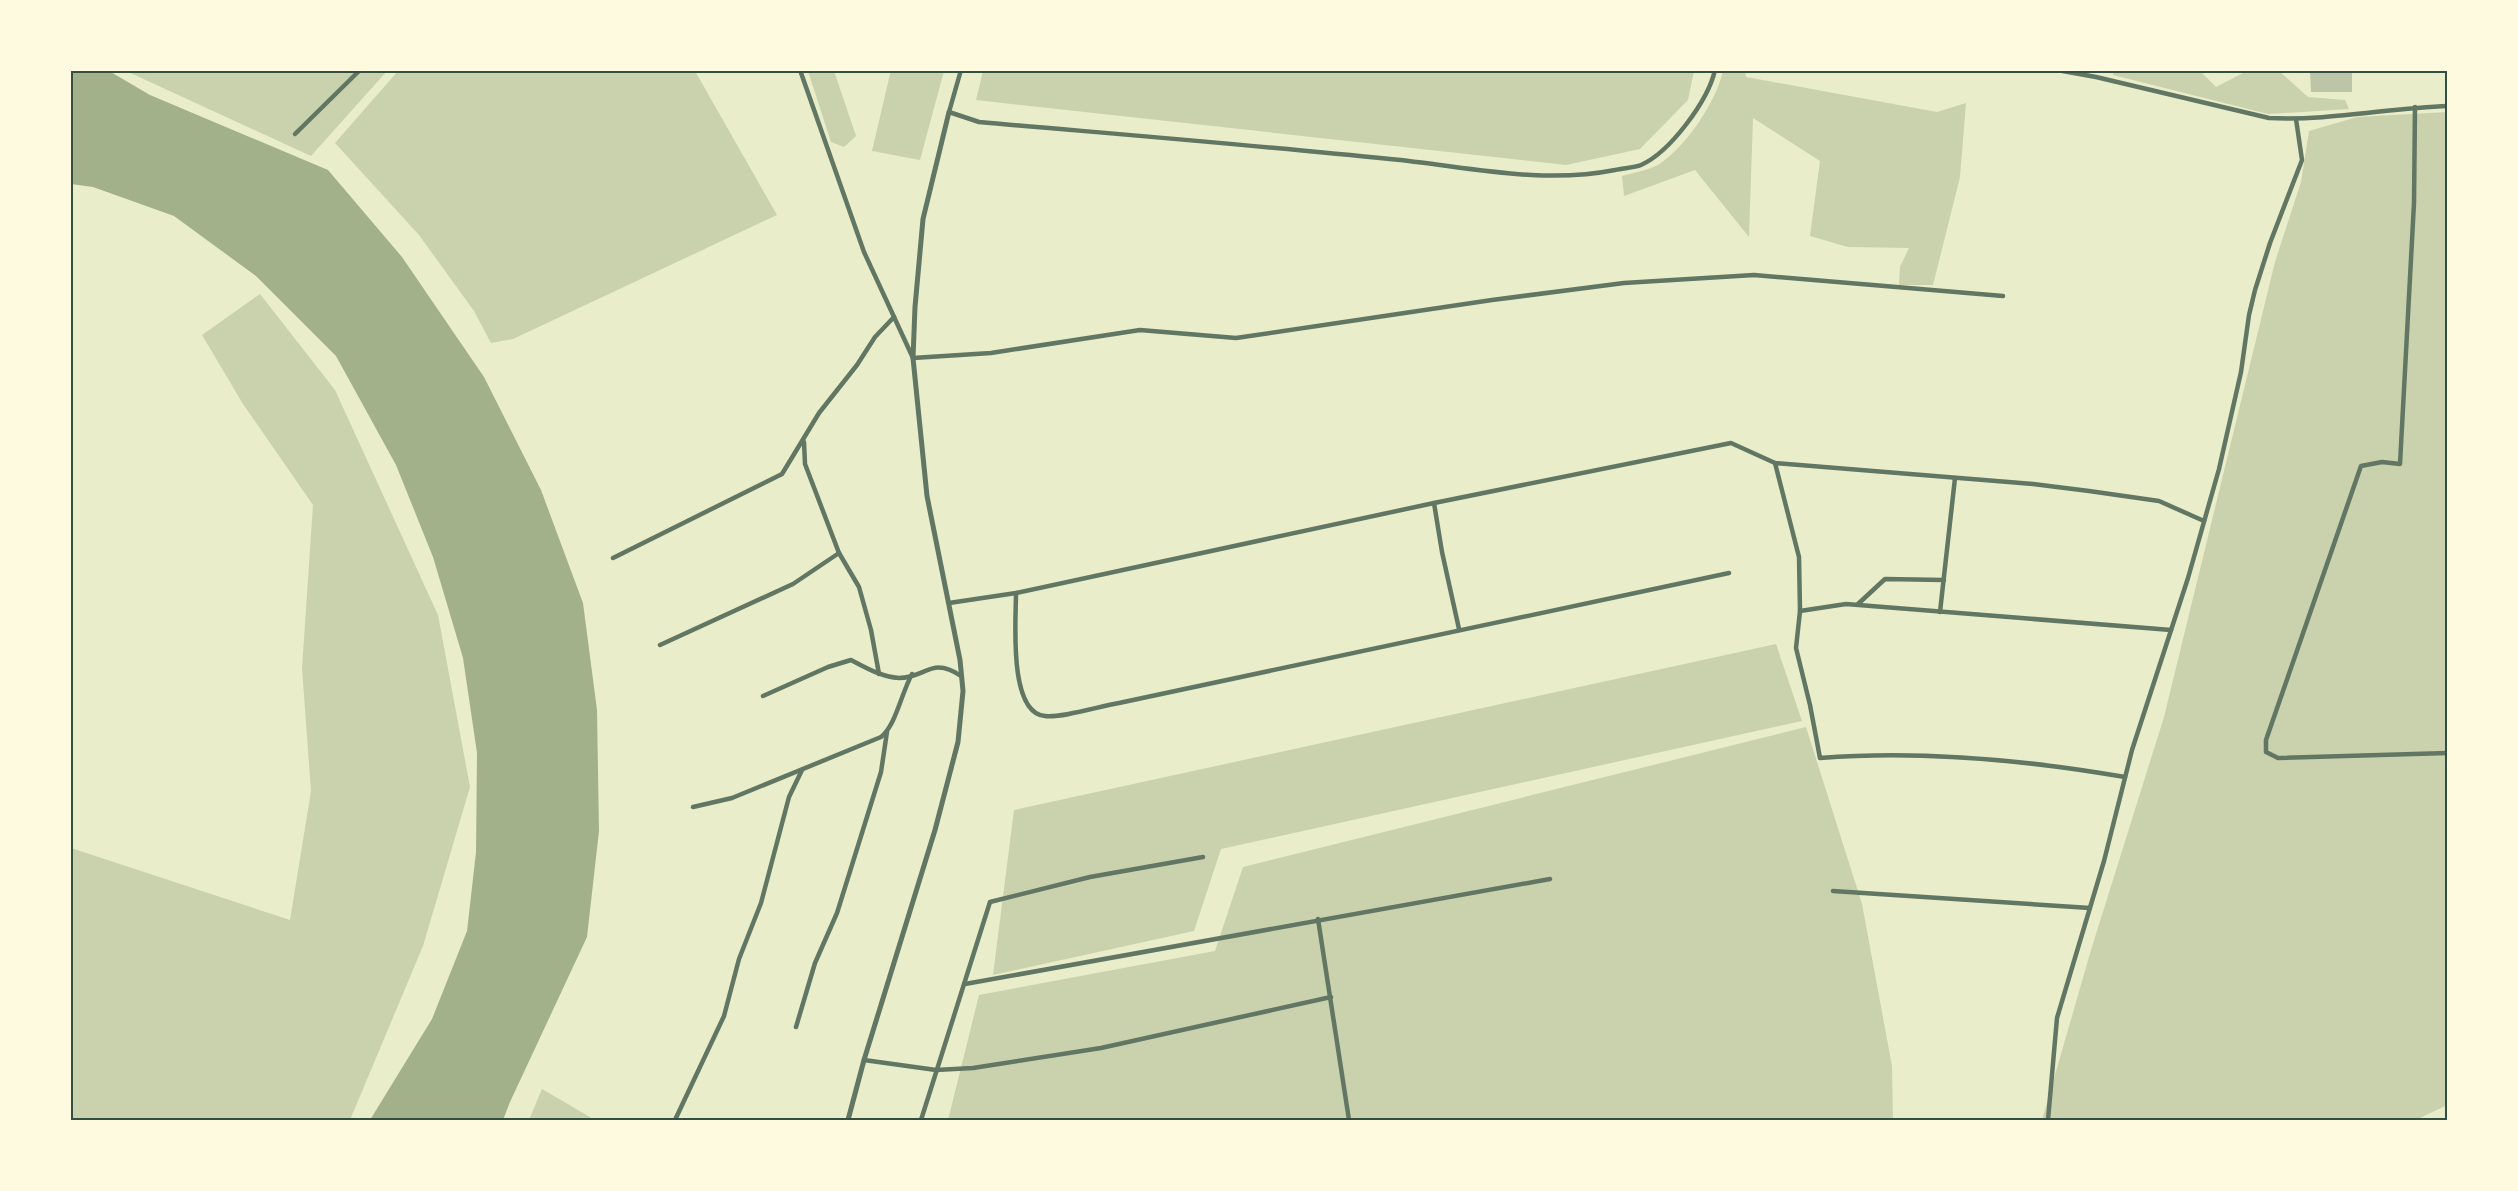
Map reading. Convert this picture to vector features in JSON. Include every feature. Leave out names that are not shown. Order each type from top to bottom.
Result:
[{"type":"street","points":[[295,134],[360,70]]},
{"type":"street","points":[[800,70],[864,252],[913,358]]},
{"type":"street","points":[[848,1120],[864,1060],[950,779],[958,742],[963,691],[949,603],[927,496],[913,358],[923,219],[961,70]]},
{"type":"street","points":[[949,112],[979,122],[1391,159],[1517,174],[1588,175],[1641,165],[1670,143],[1692,116],[1712,85],[1714,70]]},
{"type":"street","points":[[2057,70],[2269,118],[2296,119],[2415,107],[2448,106]]},
{"type":"street","points":[[2415,107],[2414,203],[2400,464],[2382,462],[2361,466],[2266,740],[2266,752],[2278,758],[2448,753]]},
{"type":"street","points":[[2048,1120],[2057,1018],[2090,908],[2125,777],[2219,469],[2241,372],[2248,315],[2270,243],[2302,160],[2296,119]]},
{"type":"street","points":[[913,358],[991,353],[1140,330],[1236,338],[1492,300],[1613,285],[1754,275],[2003,296]]},
{"type":"street","points":[[613,558],[782,474],[819,413],[857,365],[875,337],[894,317]]},
{"type":"street","points":[[804,440],[805,464],[839,553],[859,587],[871,630],[879,674]]},
{"type":"street","points":[[949,603],[1016,593],[1434,503],[1731,443],[1775,464],[2033,484],[2159,501],[2204,521]]},
{"type":"street","points":[[1775,464],[1799,557],[1800,611],[1796,648],[1820,758],[1882,755],[1980,760],[2052,766],[2125,777]]},
{"type":"street","points":[[1940,612],[1955,478]]},
{"type":"street","points":[[1434,503],[1458,629]]},
{"type":"street","points":[[660,645],[793,584],[839,553]]},
{"type":"street","points":[[1016,593],[1016,648],[1022,695],[1028,706],[1046,716],[1729,573]]},
{"type":"street","points":[[1857,605],[1885,579],[1944,580]]},
{"type":"street","points":[[1800,611],[1846,604],[2171,630]]},
{"type":"street","points":[[763,696],[828,667],[851,660],[879,674],[901,678],[933,668],[950,668],[961,676]]},
{"type":"street","points":[[693,807],[732,798],[881,737],[891,729],[902,693],[912,675]]},
{"type":"street","points":[[796,1027],[815,963],[837,913],[880,772],[887,732]]},
{"type":"street","points":[[675,1120],[724,1016],[739,959],[761,903],[789,797],[802,770]]},
{"type":"street","points":[[921,1120],[990,902],[1090,877],[1203,857]]},
{"type":"street","points":[[965,984],[1550,879]]},
{"type":"street","points":[[1833,891],[2090,908]]},
{"type":"street","points":[[1318,919],[1349,1120]]},
{"type":"street","points":[[864,1060],[936,1070],[974,1068],[1101,1048],[1331,997]]},
{"type":"shaded area","points":[[891,70],[944,71],[920,160],[872,151]]},
{"type":"shaded area","points":[[983,70],[1694,71],[1688,100],[1640,149],[1566,165],[976,100]]},
{"type":"shaded area","points":[[70,71],[109,71],[150,95],[328,170],[402,257],[484,377],[541,490],[583,603],[597,710],[599,831],[587,937],[503,1120],[370,1120],[432,1019],[467,931],[476,852],[477,753],[463,658],[433,557],[396,465],[336,356],[256,276],[174,216],[93,187],[71,184]]},
{"type":"shaded area","points":[[126,71],[387,71],[311,156]]},
{"type":"shaded area","points":[[398,71],[695,71],[777,215],[513,339],[491,343],[474,311],[419,235],[335,143]]},
{"type":"shaded area","points":[[808,71],[834,71],[856,136],[844,147],[831,142]]},
{"type":"shaded area","points":[[1723,71],[1745,71],[1746,77],[1937,112],[1966,103],[1960,177],[1933,285],[1899,285],[1900,267],[1909,248],[1848,247],[1810,236],[1820,161],[1753,118],[1749,237],[1695,170],[1624,196],[1622,176],[1658,165],[1679,147],[1707,110]]},
{"type":"shaded area","points":[[2113,71],[2200,71],[2216,87],[2247,71],[2279,71],[2308,97],[2345,100],[2349,109],[2268,114],[2113,75]]},
{"type":"shaded area","points":[[2447,112],[2447,1105],[2416,1120],[2042,1120],[2091,950],[2164,717],[2275,262],[2301,182],[2309,131],[2357,117]]},
{"type":"shaded area","points":[[260,294],[335,390],[438,615],[470,787],[423,946],[350,1120],[71,1120],[71,848],[290,920],[311,791],[302,668],[313,505],[243,404],[202,335]]},
{"type":"shaded area","points":[[1776,644],[1802,721],[1221,849],[1194,931],[993,975],[1014,810]]},
{"type":"shaded area","points":[[1806,727],[1862,904],[1892,1066],[1893,1120],[948,1120],[979,995],[1215,951],[1243,867]]},
{"type":"shaded area","points":[[542,1089],[595,1120],[529,1120]]},
{"type":"building","points":[[2310,70],[2352,70],[2352,92],[2311,92]]}]
